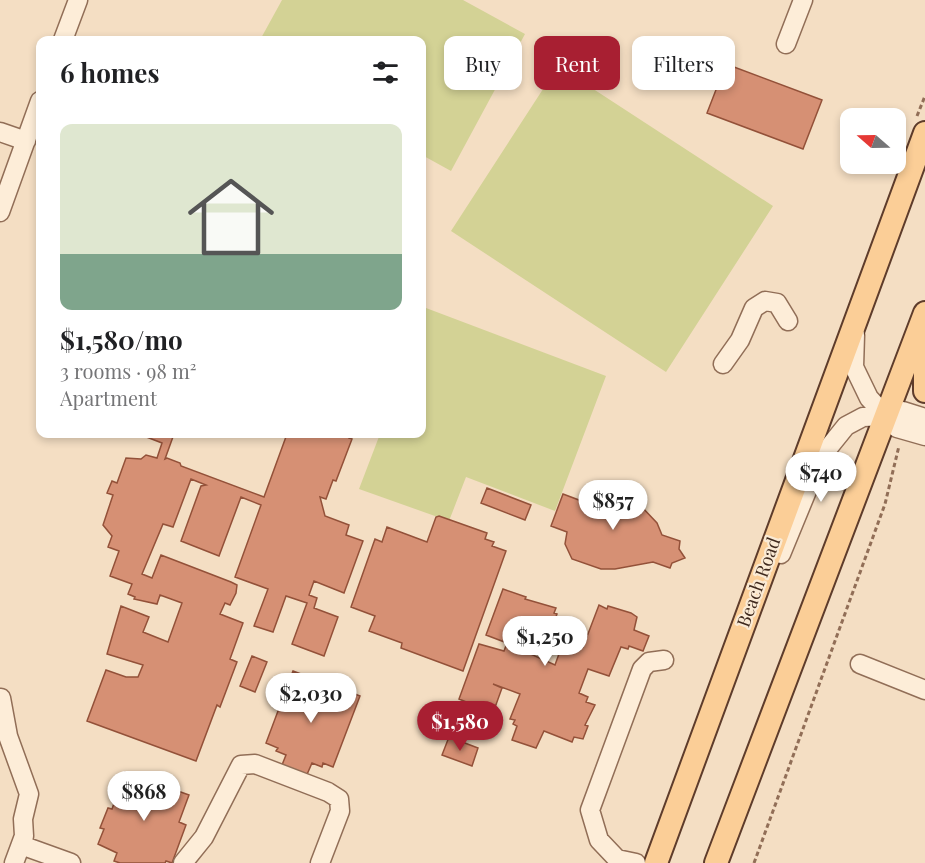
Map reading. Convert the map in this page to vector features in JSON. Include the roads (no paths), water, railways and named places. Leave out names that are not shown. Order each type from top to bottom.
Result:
[{"type":"main road","name":"Beach Road","points":[[656,863],[925,134]]},
{"type":"main road","points":[[716,863],[925,313]]},
{"type":"main road","points":[[925,350],[925,391]]},
{"type":"street","points":[[64,36],[78,0]]},
{"type":"street","points":[[786,44],[803,0]]},
{"type":"street","points":[[0,212],[36,112]]},
{"type":"street","points":[[0,132],[26,141]]},
{"type":"street","points":[[723,364],[740,340],[754,308],[765,301],[777,303],[788,321]]},
{"type":"street","points":[[856,321],[854,367],[868,398],[897,428],[925,436]]},
{"type":"street","points":[[758,584],[779,558],[821,457],[846,426],[862,417],[887,416],[903,411],[925,418]]},
{"type":"street","points":[[636,863],[617,859],[599,840],[590,810],[642,669],[649,662],[664,660]]},
{"type":"street","points":[[860,664],[925,690]]},
{"type":"street","points":[[1,698],[8,736],[29,794],[23,819],[24,836],[14,863]]},
{"type":"street","points":[[183,863],[204,837],[241,765],[255,764],[328,792],[339,800],[340,811],[320,863]]},
{"type":"street","points":[[311,863],[324,828],[337,818]]},
{"type":"street","points":[[21,844],[71,863]]}]
